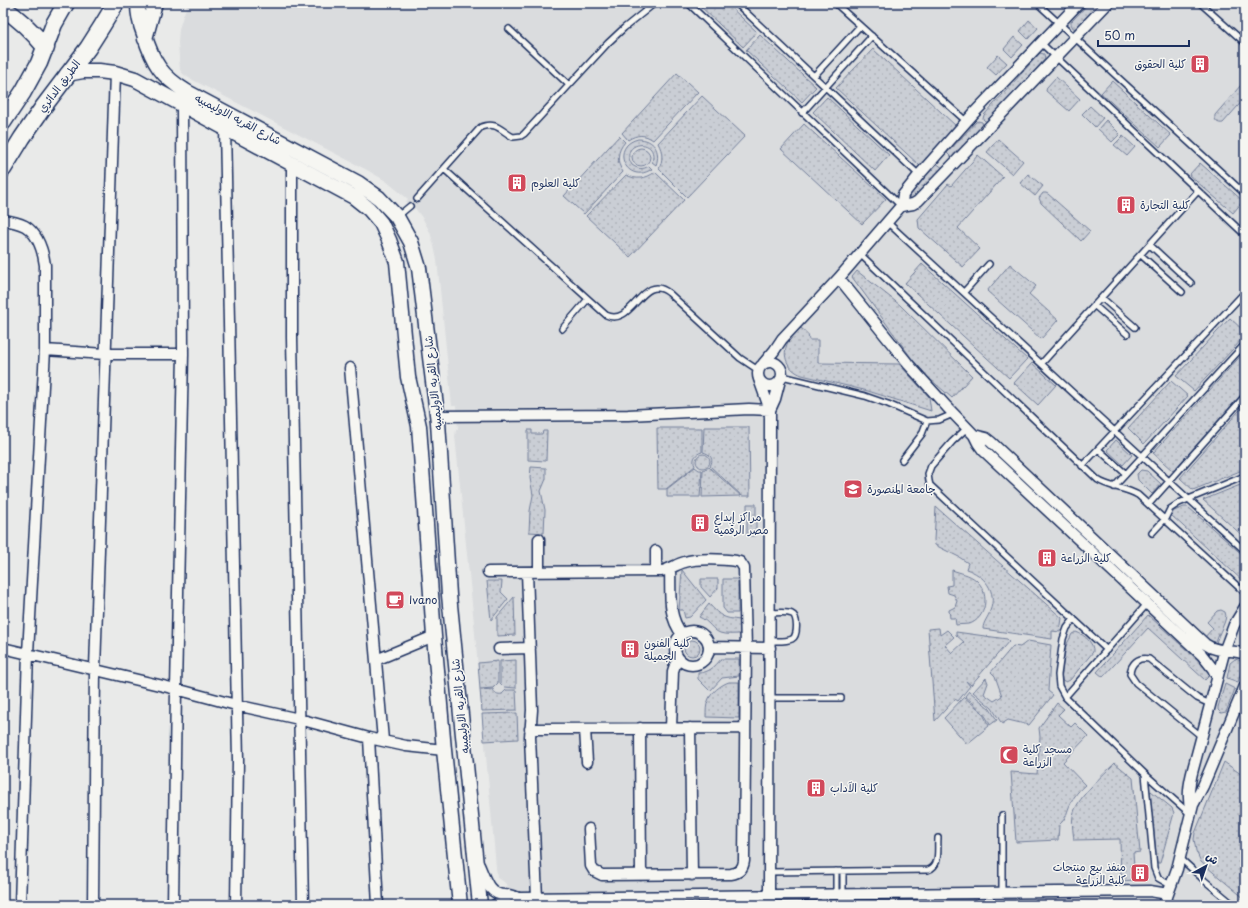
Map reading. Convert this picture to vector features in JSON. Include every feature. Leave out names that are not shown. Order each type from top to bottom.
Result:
[{"type":"main road","points":[[3,7],[14,3]]},
{"type":"main road","points":[[3,122],[32,77],[46,48],[54,24],[66,3]]},
{"type":"main road","name":"الطريق الدائري","points":[[3,169],[33,122],[92,42],[116,3]]},
{"type":"main road","name":"شارع القريه الاوليمبيه","points":[[138,3],[140,23],[150,52],[156,65],[175,85],[358,182],[379,198],[397,218],[411,242],[416,256],[422,286],[437,416],[449,595],[480,905]]},
{"type":"main road","points":[[145,39],[155,3]]},
{"type":"main road","points":[[3,7],[25,24],[46,48]]},
{"type":"main road","name":"شارع القريه الاوليمبيه","points":[[67,74],[83,71],[99,71],[115,73],[135,79],[354,197],[369,209],[380,223],[389,240],[397,262],[408,377],[419,426],[434,636],[460,905]]},
{"type":"main road","points":[[397,262],[416,256]]},
{"type":"main road","points":[[432,597],[449,595]]},
{"type":"street","points":[[769,895],[770,410],[760,371],[782,339],[839,278],[901,206],[903,195],[937,154],[1040,42],[1079,3]]},
{"type":"street","points":[[901,206],[913,204],[918,201],[1108,3]]},
{"type":"street","points":[[94,905],[96,669],[115,73]]},
{"type":"street","points":[[173,905],[183,354],[182,104]]},
{"type":"street","points":[[225,128],[238,760],[236,905]]},
{"type":"street","points":[[937,154],[951,167]]},
{"type":"street","points":[[292,164],[292,338],[303,905]]},
{"type":"street","points":[[3,220],[25,226],[35,237],[43,252],[45,265],[45,350],[28,653],[20,905]]},
{"type":"street","points":[[839,278],[909,365],[971,432],[983,450],[1202,655],[1213,669],[1217,677]]},
{"type":"street","points":[[770,410],[775,399],[781,375],[779,344]]},
{"type":"street","points":[[45,350],[105,354],[183,354]]},
{"type":"street","points":[[771,362],[775,363],[781,375],[778,383],[771,386],[764,385],[760,371],[771,362]]},
{"type":"street","points":[[350,368],[383,740]]},
{"type":"street","points":[[437,416],[628,415],[749,409],[770,410]]},
{"type":"street","points":[[971,432],[986,438],[991,442],[1208,646],[1216,650],[1233,650],[1245,654]]},
{"type":"street","points":[[539,539],[539,572]]},
{"type":"street","points":[[656,551],[656,571]]},
{"type":"street","points":[[488,572],[656,571],[670,569],[680,563],[694,560],[733,560],[740,562],[745,571],[745,728],[743,865],[741,869],[735,874],[602,875],[596,873],[592,866],[589,829]]},
{"type":"street","points":[[670,569],[671,613],[675,625],[682,634]]},
{"type":"street","points":[[527,572],[532,710],[530,729],[537,898]]},
{"type":"street","points":[[1146,603],[1144,594],[1150,592]]},
{"type":"street","points":[[1146,603],[1155,605],[1158,600]]},
{"type":"street","points":[[1191,815],[1188,803],[1190,780],[1201,736],[1225,649],[1234,624],[1245,607]]},
{"type":"street","points":[[690,631],[699,632],[706,638],[709,647],[707,656],[701,663],[687,664],[679,659],[675,646],[678,638],[682,634],[690,631]]},
{"type":"street","points":[[376,660],[434,636]]},
{"type":"street","points":[[709,647],[746,648],[769,645]]},
{"type":"street","points":[[3,648],[96,669],[236,705],[299,718],[369,738],[406,746],[444,750]]},
{"type":"street","points":[[499,649],[530,648]]},
{"type":"street","points":[[671,728],[673,671],[675,664],[679,659]]},
{"type":"street","points":[[1164,905],[1180,858],[1194,805],[1245,686]]},
{"type":"street","points":[[640,728],[641,875]]},
{"type":"street","points":[[690,728],[692,875]]},
{"type":"street","points":[[530,729],[745,728]]},
{"type":"street","points":[[585,729],[587,762]]},
{"type":"street","points":[[369,738],[378,905]]},
{"type":"street","points":[[475,854],[491,890],[496,894],[514,902],[520,898],[769,895],[824,900],[840,894],[1170,890]]},
{"type":"street","points":[[495,905],[508,899]]},
{"type":"lane","points":[[417,200],[481,127],[492,125],[502,129],[513,137],[521,136],[608,43],[655,3]]},
{"type":"lane","points":[[688,3],[901,206]]},
{"type":"lane","points":[[736,3],[919,175]]},
{"type":"lane","points":[[835,3],[966,122]]},
{"type":"lane","points":[[1037,3],[1245,194]]},
{"type":"lane","points":[[1200,3],[1245,43]]},
{"type":"lane","points":[[814,76],[860,26]]},
{"type":"lane","points":[[509,29],[569,85]]},
{"type":"lane","points":[[802,113],[872,36]]},
{"type":"lane","points":[[1040,42],[1245,235]]},
{"type":"lane","points":[[444,169],[606,315],[615,317],[623,315],[648,290],[655,288],[662,289],[740,358],[760,371]]},
{"type":"lane","points":[[1042,363],[1198,191]]},
{"type":"lane","points":[[397,218],[410,206]]},
{"type":"lane","points":[[887,222],[1245,551]]},
{"type":"lane","points":[[1150,245],[1190,283]]},
{"type":"lane","points":[[860,254],[1082,466],[1103,483],[1138,494],[1245,593]]},
{"type":"lane","points":[[1141,255],[1182,292]]},
{"type":"lane","points":[[964,292],[989,264]]},
{"type":"lane","points":[[1082,466],[1245,292]]},
{"type":"lane","points":[[1102,298],[1135,327]]},
{"type":"lane","points":[[562,329],[588,299]]},
{"type":"lane","points":[[1095,306],[1127,334]]},
{"type":"lane","points":[[1114,487],[1245,344]]},
{"type":"lane","points":[[781,375],[865,396],[927,421],[939,420],[953,414]]},
{"type":"lane","points":[[1149,504],[1245,396]]},
{"type":"lane","points":[[902,460],[922,434],[927,421]]},
{"type":"lane","points":[[971,432],[952,442],[931,466],[928,474],[930,485],[1106,650]]},
{"type":"lane","points":[[1098,449],[1126,474]]},
{"type":"lane","points":[[1152,532],[1178,503],[1245,476]]},
{"type":"lane","points":[[1065,697],[1146,603]]},
{"type":"lane","points":[[769,645],[790,640],[795,636],[796,632],[796,618],[794,614],[770,613]]},
{"type":"lane","points":[[1074,619],[1067,628],[1063,639],[1058,675],[1059,686],[1065,697],[1145,774],[1191,815]]},
{"type":"lane","points":[[1201,736],[1132,679],[1130,674],[1132,665],[1140,659],[1149,659],[1197,698],[1210,704]]},
{"type":"lane","points":[[769,698],[841,698]]},
{"type":"lane","points":[[1145,774],[1154,868],[1158,878],[1170,890]]},
{"type":"lane","points":[[1002,815],[1002,893]]},
{"type":"lane","points":[[769,872],[931,869],[937,861],[938,838]]},
{"type":"lane","points":[[1180,858],[1234,905]]},
{"type":"lane","points":[[836,871],[840,894]]},
{"type":"lane","points":[[840,894],[843,871]]},
{"type":"shaded area","name":"جامعة المنصورة","points":[[188,3],[1245,3],[1245,905],[507,905],[504,887],[508,886],[497,878],[474,623],[455,436],[456,430],[458,429],[456,406],[452,406],[437,260],[430,232],[415,208],[412,210],[406,202],[408,199],[386,181],[183,74],[180,70],[178,43],[179,29]]},
{"type":"shaded area","points":[[697,3],[726,3],[757,32],[743,47]]},
{"type":"shaded area","points":[[1089,3],[1102,3],[1078,29],[1073,28],[1071,22]]},
{"type":"shaded area","points":[[1029,20],[1038,28],[1028,39],[1020,31]]},
{"type":"shaded area","points":[[760,35],[816,87],[802,102],[746,50]]},
{"type":"shaded area","points":[[1014,37],[1023,45],[1012,57],[1004,49]]},
{"type":"shaded area","points":[[873,49],[956,126],[920,166],[836,88]]},
{"type":"shaded area","points":[[1040,53],[1044,54],[1045,59],[990,121],[985,121],[983,119],[984,115]]},
{"type":"shaded area","points":[[998,55],[1007,63],[996,75],[987,67]]},
{"type":"shaded area","points":[[677,73],[698,92],[653,140],[641,136],[628,140],[622,133]]},
{"type":"shaded area","points":[[1056,77],[1080,99],[1069,111],[1046,91],[1047,87]]},
{"type":"shaded area","points":[[1112,81],[1171,135],[1160,147],[1101,93]]},
{"type":"shaded area","points":[[1245,84],[1245,98],[1223,123],[1217,122],[1215,115],[1241,85]]},
{"type":"shaded area","points":[[702,96],[745,136],[687,197],[659,169],[662,156],[658,143]]},
{"type":"shaded area","points":[[827,97],[889,155],[875,171],[813,112]]},
{"type":"shaded area","points":[[1090,106],[1103,118],[1095,127],[1082,114]]},
{"type":"shaded area","points":[[1106,120],[1120,134],[1112,142],[1098,129]]},
{"type":"shaded area","points":[[978,121],[982,122],[983,126],[953,159],[947,153]]},
{"type":"shaded area","points":[[804,124],[886,199],[862,224],[781,149]]},
{"type":"shaded area","points":[[619,136],[625,142],[620,149],[618,157],[619,164],[623,172],[584,214],[564,196]]},
{"type":"shaded area","points":[[1123,136],[1135,147],[1127,156],[1114,145]]},
{"type":"shaded area","points":[[638,139],[648,141],[652,144],[658,155],[656,165],[652,162],[653,154],[650,148],[645,145],[634,147],[630,151],[629,157],[632,165],[640,168],[649,166],[652,169],[643,173],[628,169],[624,163],[624,149],[629,143]]},
{"type":"shaded area","points":[[998,139],[1023,161],[1012,174],[987,152]]},
{"type":"shaded area","points":[[641,148],[647,151],[650,157],[647,163],[641,166],[635,163],[632,157],[635,151]]},
{"type":"shaded area","points":[[978,155],[1003,177],[958,228],[980,249],[963,267],[919,228],[918,219],[948,184],[951,186]]},
{"type":"shaded area","points":[[936,163],[943,168],[914,199],[909,199],[907,196]]},
{"type":"shaded area","points":[[1200,163],[1243,201],[1233,213],[1189,175]]},
{"type":"shaded area","points":[[655,172],[684,200],[630,257],[586,216],[626,175],[633,178],[641,178]]},
{"type":"shaded area","points":[[1028,174],[1043,186],[1035,196],[1020,183]]},
{"type":"shaded area","points":[[1043,193],[1048,194],[1090,231],[1081,241],[1041,203],[1039,198]]},
{"type":"shaded area","points":[[922,264],[1027,359],[1009,378],[905,283]]},
{"type":"shaded area","points":[[1010,264],[1036,286],[1029,294],[1058,320],[1041,339],[987,291]]},
{"type":"shaded area","points":[[857,271],[900,305],[972,376],[952,398],[930,379],[913,360],[852,277]]},
{"type":"shaded area","points":[[1230,318],[1245,332],[1245,336],[1194,391],[1176,376]]},
{"type":"shaded area","points":[[801,328],[808,334],[809,340],[818,340],[818,363],[899,364],[929,397],[931,411],[868,391],[797,373],[787,362],[785,352],[789,340]]},
{"type":"shaded area","points":[[1245,351],[1245,390],[1173,471],[1153,453]]},
{"type":"shaded area","points":[[1032,363],[1056,385],[1038,405],[1014,383]]},
{"type":"shaded area","points":[[1171,381],[1188,396],[1144,444],[1128,428]]},
{"type":"shaded area","points":[[1245,404],[1245,469],[1193,490],[1180,478]]},
{"type":"shaded area","points":[[704,427],[749,427],[750,496],[742,496],[710,466],[712,459],[708,454],[703,452]]},
{"type":"shaded area","points":[[657,428],[702,428],[702,452],[695,457],[695,466],[666,489],[658,489]]},
{"type":"shaded area","points":[[528,430],[532,430],[532,434],[542,434],[543,431],[547,431],[546,461],[528,460]]},
{"type":"shaded area","points":[[1116,440],[1132,455],[1123,465],[1107,450]]},
{"type":"shaded area","points":[[700,454],[706,454],[710,458],[710,464],[706,468],[700,468],[696,464],[696,458]]},
{"type":"shaded area","points":[[531,467],[546,468],[546,479],[541,491],[545,510],[544,533],[529,532],[530,511],[533,495],[530,478]]},
{"type":"shaded area","points":[[695,467],[702,470],[700,497],[667,497],[667,489]]},
{"type":"shaded area","points":[[709,467],[741,496],[702,497],[703,470]]},
{"type":"shaded area","points":[[1141,470],[1147,471],[1161,484],[1152,494],[1138,480],[1137,474]]},
{"type":"shaded area","points":[[1245,483],[1245,538],[1203,500]]},
{"type":"shaded area","points":[[747,504],[756,504],[756,536],[747,536]]},
{"type":"shaded area","points":[[936,507],[1062,618],[1060,632],[1052,631],[1052,639],[983,629],[992,604],[991,591],[984,580],[966,569],[968,563],[935,545]]},
{"type":"shaded area","points":[[1188,507],[1245,557],[1245,583],[1171,515],[1174,511]]},
{"type":"shaded area","points":[[682,570],[706,600],[690,617],[685,618],[683,610],[679,610]]},
{"type":"shaded area","points":[[952,570],[973,578],[983,590],[985,596],[984,609],[972,623],[956,625],[955,618],[950,618],[949,610],[955,607],[957,601],[954,595],[948,593],[947,586],[952,585]]},
{"type":"shaded area","points":[[701,579],[718,579],[718,588],[710,597],[701,587]]},
{"type":"shaded area","points":[[723,579],[738,579],[738,613],[727,613],[723,608]]},
{"type":"shaded area","points":[[487,581],[502,581],[501,592],[508,599],[491,620]]},
{"type":"shaded area","points":[[514,597],[515,635],[497,636],[497,617]]},
{"type":"shaded area","points":[[709,604],[723,616],[740,620],[740,634],[720,633],[699,617]]},
{"type":"shaded area","points":[[1221,610],[1225,612],[1226,615],[1216,644],[1204,638],[1213,628],[1207,622],[1217,611]]},
{"type":"shaded area","points":[[1148,615],[1212,673],[1205,680],[1148,628],[1103,677],[1097,672]]},
{"type":"shaded area","points":[[939,628],[940,635],[947,630],[954,637],[945,645],[952,653],[964,642],[956,635],[956,632],[1007,639],[1009,641],[971,685],[966,681],[970,686],[958,701],[955,699],[935,721],[928,629]]},
{"type":"shaded area","points":[[1076,632],[1083,635],[1088,640],[1092,646],[1093,652],[1070,680],[1066,682],[1062,680],[1061,676],[1066,646],[1072,634]]},
{"type":"shaded area","points":[[689,640],[695,640],[700,645],[698,654],[695,656],[689,656],[684,651],[684,645]]},
{"type":"shaded area","points":[[1028,641],[1051,645],[1048,691],[1053,695],[1029,725],[1008,720],[1002,724],[992,708],[973,692],[986,678],[988,683],[984,694],[994,701],[1002,696],[995,676],[991,672],[1013,646],[1020,647]]},
{"type":"shaded area","points":[[721,659],[739,659],[739,676],[722,678],[710,691],[698,679],[698,673],[711,669]]},
{"type":"shaded area","points":[[1235,659],[1241,661],[1243,666],[1238,682],[1227,678],[1230,663]]},
{"type":"shaded area","points":[[516,660],[516,688],[504,687],[500,683],[500,661]]},
{"type":"shaded area","points":[[498,661],[498,683],[493,688],[480,689],[478,663]]},
{"type":"shaded area","points":[[729,682],[739,682],[739,718],[706,717],[709,698],[720,687]]},
{"type":"shaded area","points":[[1225,684],[1235,689],[1226,712],[1221,713],[1218,710],[1218,707]]},
{"type":"shaded area","points":[[493,689],[495,693],[499,694],[502,694],[506,690],[516,690],[517,710],[482,711],[480,690]]},
{"type":"shaded area","points":[[969,691],[990,709],[997,720],[990,725],[983,712],[965,696]]},
{"type":"shaded area","points":[[964,697],[982,712],[989,726],[967,744],[944,718]]},
{"type":"shaded area","points":[[1057,703],[1064,709],[1058,715],[1071,727],[1075,723],[1088,736],[1063,762],[1085,785],[1074,798],[1065,817],[1059,825],[1058,840],[1016,842],[1011,772],[1037,774],[1040,737],[1039,728]]},
{"type":"shaded area","points":[[517,713],[518,739],[484,741],[482,714]]},
{"type":"shaded area","points":[[1224,762],[1245,777],[1245,899],[1201,862],[1196,851],[1194,839],[1195,833]]},
{"type":"shaded area","points":[[1115,763],[1133,778],[1140,852],[1133,853],[1135,880],[1121,881],[1120,839],[1074,840],[1072,826],[1074,812],[1077,806],[1092,786]]},
{"type":"shaded area","points":[[1151,791],[1172,808],[1174,813],[1160,863],[1157,863]]},
{"type":"place","name":"كلية الحقوق","points":[[1200,64]]},
{"type":"place","name":"كلية العلوم","points":[[517,183]]},
{"type":"place","name":"كلية التجارة","points":[[1126,205]]},
{"type":"place","name":"جامعة المنصورة","points":[[853,489]]},
{"type":"place","name":"مراكز إبداع مصر الرقمية","points":[[700,523]]},
{"type":"place","name":"كلية الزراعة","points":[[1047,558]]},
{"type":"place","name":"Ivano","points":[[395,600]]},
{"type":"place","name":"كلية الفنون الجميلة","points":[[630,649]]},
{"type":"place","name":"مسجد كلية الزراعة","points":[[1009,755]]},
{"type":"place","name":"كلية الآداب","points":[[816,788]]},
{"type":"place","name":"منفذ بيع منتجات كلية الزراعة","points":[[1140,873]]}]
